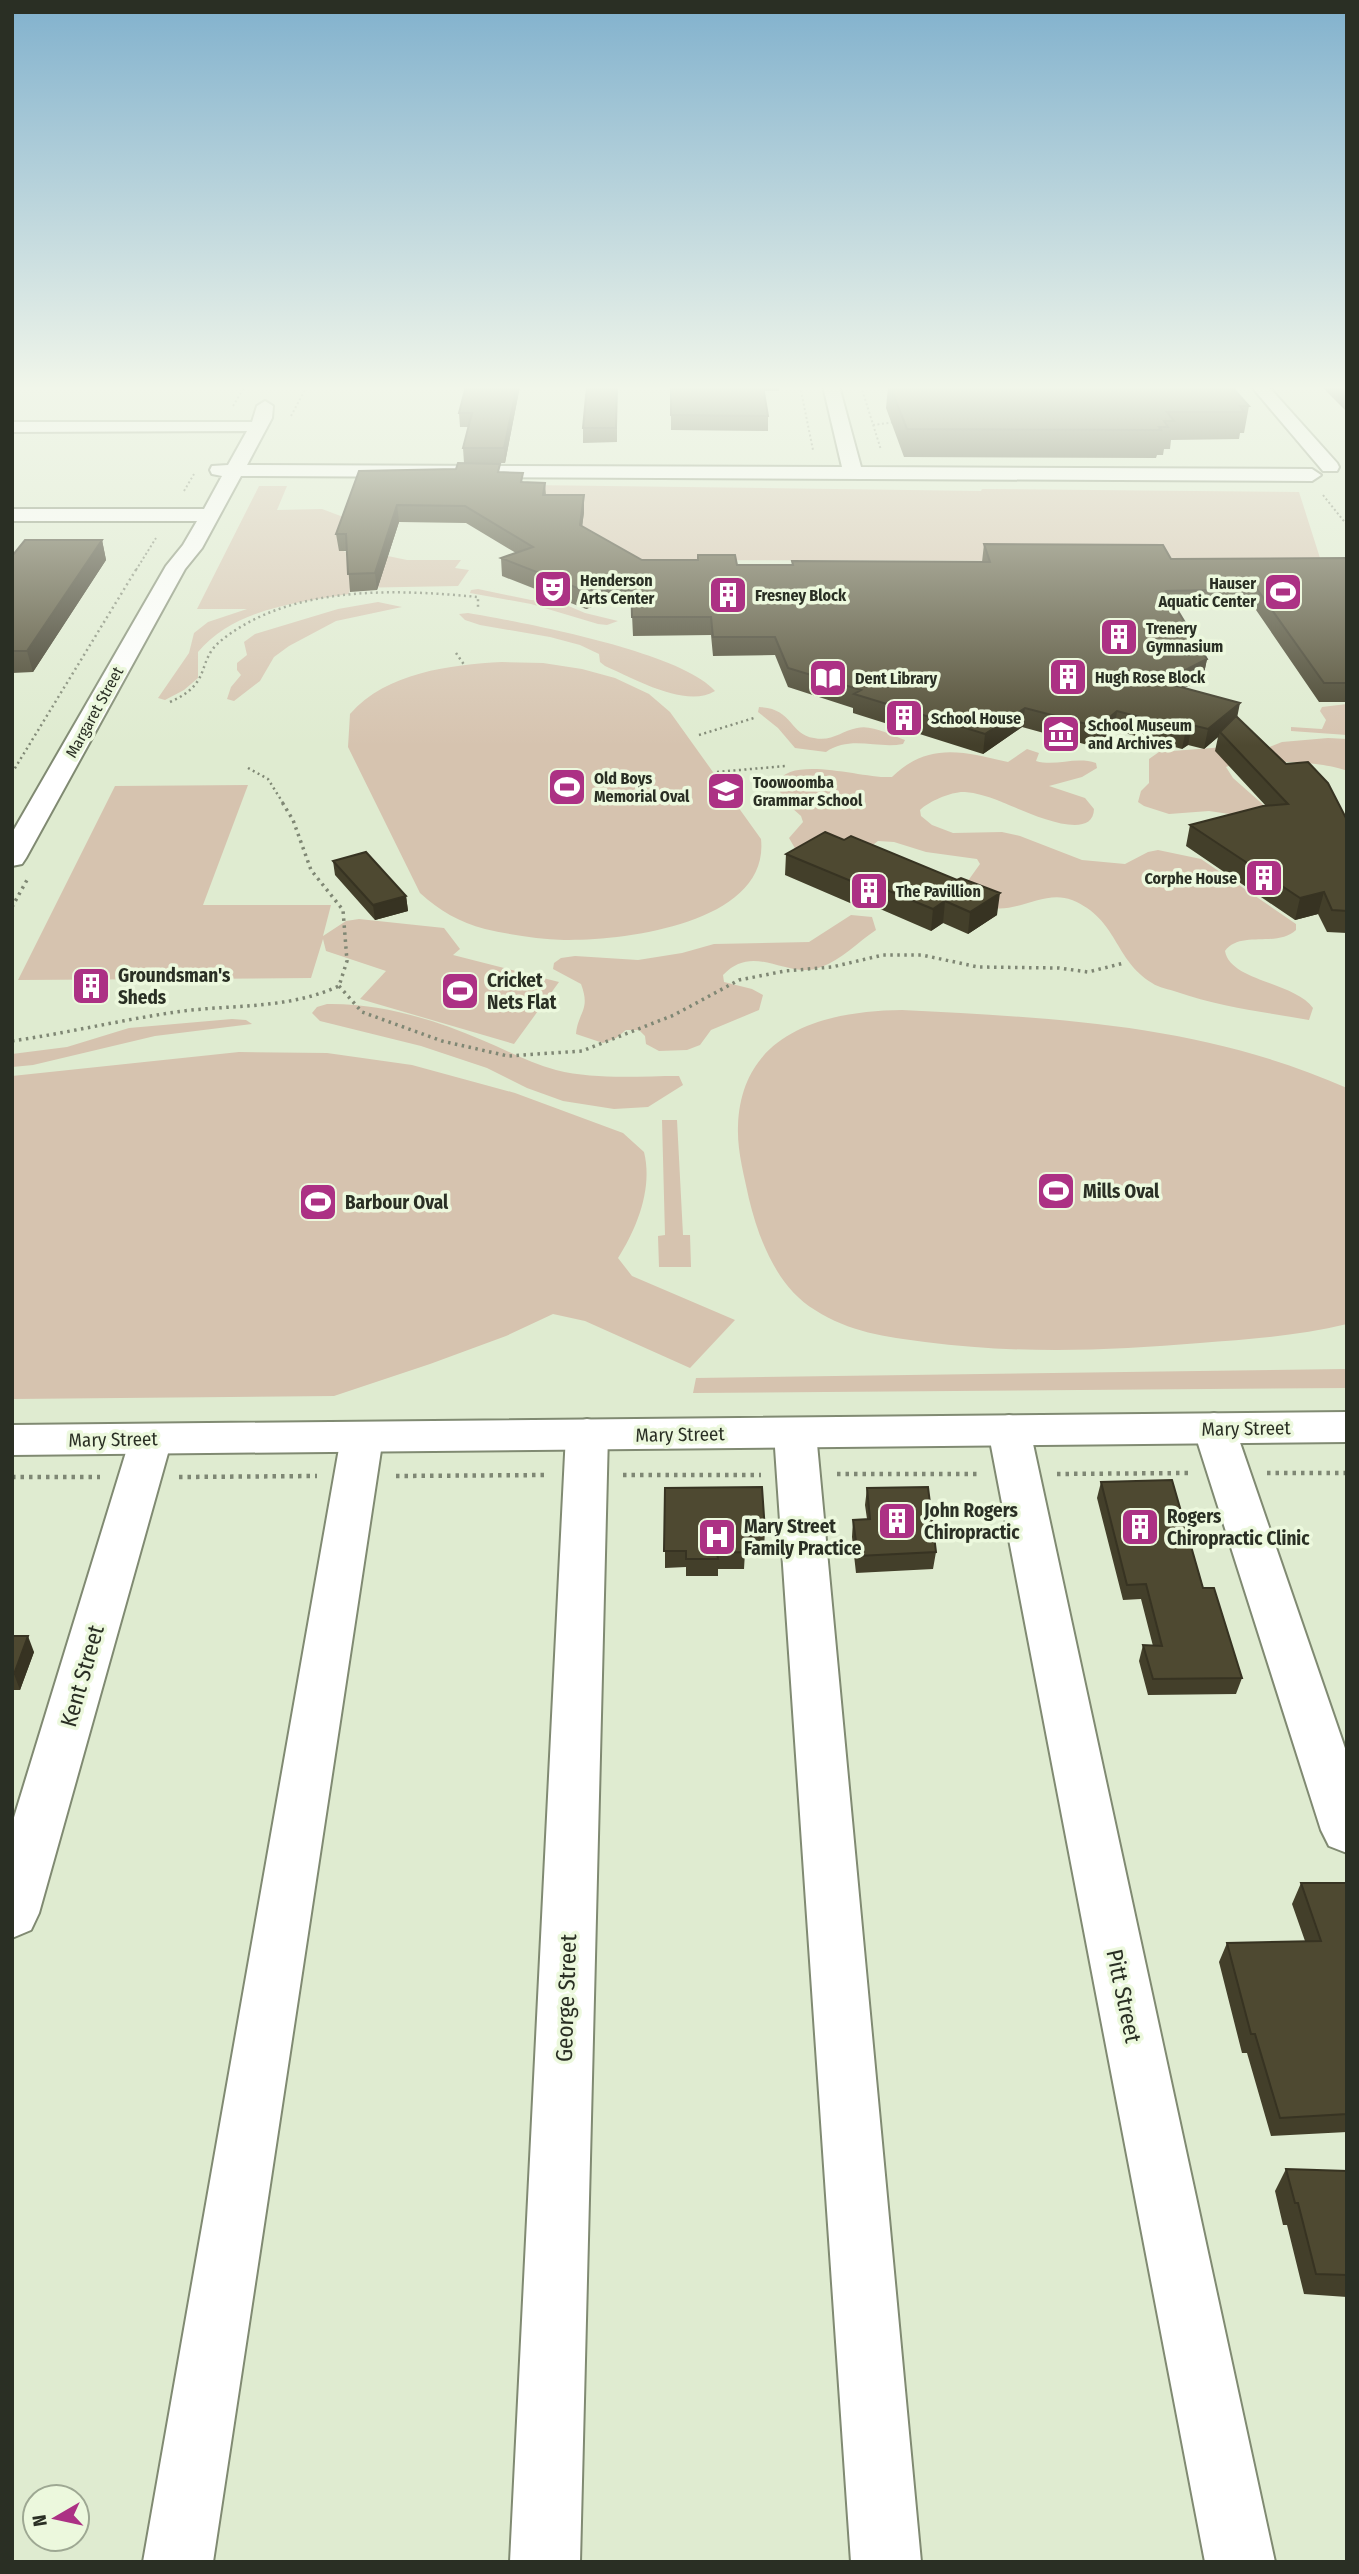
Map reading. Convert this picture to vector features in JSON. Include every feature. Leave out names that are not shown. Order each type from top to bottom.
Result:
[{"type":"street","name":"Margaret Street","points":[[15,850],[176,566],[192,548],[206,506]]},
{"type":"street","points":[[12,515],[201,515]]},
{"type":"street","name":"Mary Street","points":[[12,1440],[146,1458],[1014,1452],[1214,1428],[1347,1427]]},
{"type":"street","points":[[1214,1428],[1347,1830]]},
{"type":"street","name":"Pitt Street","points":[[1014,1452],[1240,2562]]},
{"type":"street","points":[[796,1454],[886,2562]]},
{"type":"street","name":"George Street","points":[[545,2562],[586,1455]]},
{"type":"street","points":[[178,2562],[359,1456]]},
{"type":"street","name":"Kent Street","points":[[12,1913],[146,1458]]},
{"type":"path","points":[[1340,506],[1347,525]]},
{"type":"path","points":[[12,773],[159,534]]},
{"type":"path","points":[[170,702],[189,694],[201,683],[209,655],[225,637],[260,617],[285,609],[350,595],[426,592],[478,597],[478,608]]},
{"type":"path","points":[[456,653],[465,666]]},
{"type":"path","points":[[699,735],[720,732],[739,720],[754,718]]},
{"type":"path","points":[[718,772],[785,766]]},
{"type":"path","points":[[12,1041],[199,1009],[302,1002],[319,997],[339,986],[347,961],[343,910],[311,870],[293,820],[268,779],[248,768]]},
{"type":"path","points":[[339,986],[362,1012],[373,1017],[442,1041],[508,1056],[582,1051],[674,1015],[739,980],[785,971],[832,967],[883,955],[922,955],[978,967],[1059,968],[1088,972],[1124,963]]},
{"type":"path","points":[[12,1477],[146,1458],[1014,1452],[1228,1473],[1347,1473]]},
{"type":"shaded area","points":[[249,506],[279,506],[277,510],[322,509],[346,518],[342,550],[345,552],[407,560],[461,560],[455,568],[469,570],[458,586],[350,588],[349,594],[309,600],[248,617],[213,637],[198,652],[198,678],[184,690],[165,700],[158,698],[189,653],[194,633],[208,622],[247,609],[197,609]]},
{"type":"shaded area","points":[[553,506],[1303,506],[1320,558],[1307,569],[1212,561],[615,560]]},
{"type":"shaded area","points":[[478,589],[531,600],[559,602],[585,613],[618,621],[607,625],[598,624],[531,604],[470,593],[471,590]]},
{"type":"shaded area","points":[[378,602],[402,607],[336,621],[289,646],[274,657],[260,681],[234,701],[227,699],[231,687],[241,675],[237,670],[237,663],[247,655],[244,642],[255,634],[338,609]]},
{"type":"shaded area","points":[[468,613],[561,631],[637,652],[697,677],[715,691],[703,696],[690,696],[660,690],[605,666],[600,662],[599,654],[580,645],[480,625],[465,620],[459,614]]},
{"type":"shaded area","points":[[543,663],[615,678],[649,694],[670,712],[761,839],[758,867],[743,890],[719,908],[656,931],[564,940],[485,929],[450,915],[420,893],[348,747],[350,714],[382,689],[420,673],[462,665]]},
{"type":"shaded area","points":[[1347,704],[1347,735],[1291,731],[1291,727],[1322,729],[1326,720],[1320,711],[1322,707]]},
{"type":"shaded area","points":[[759,707],[778,712],[800,732],[814,738],[831,737],[851,729],[868,727],[905,740],[903,744],[893,745],[844,744],[826,752],[795,748],[778,728],[758,712]]},
{"type":"shaded area","points":[[1347,739],[1347,771],[1322,765],[1287,762],[1252,762],[1226,767],[1233,778],[1267,808],[1243,816],[1209,811],[1169,814],[1138,802],[1141,791],[1149,783],[1149,759],[1159,752],[1225,747],[1259,751],[1282,742]]},
{"type":"shaded area","points":[[1027,749],[1039,753],[1036,761],[1043,763],[1096,763],[1097,768],[1082,777],[1049,786],[1085,798],[1094,809],[1090,820],[1081,824],[1051,821],[989,797],[965,792],[929,803],[920,810],[921,816],[932,825],[953,833],[1002,832],[1020,836],[1082,860],[1125,864],[1158,850],[1201,859],[1296,924],[1296,930],[1288,935],[1240,941],[1225,951],[1229,961],[1238,969],[1304,999],[1313,1008],[1309,1020],[1226,1005],[1155,985],[1130,963],[1099,918],[1072,900],[1062,897],[1040,899],[998,909],[985,906],[960,892],[980,864],[977,859],[926,852],[894,842],[878,841],[860,855],[796,850],[789,838],[803,822],[801,816],[783,800],[777,783],[785,774],[812,769],[892,777],[905,766],[932,754],[961,753],[1008,762]]},
{"type":"shaded area","points":[[248,785],[203,905],[331,905],[323,936],[346,921],[359,919],[444,928],[460,949],[453,955],[559,982],[514,1044],[360,999],[386,971],[326,951],[323,939],[311,978],[18,980],[115,786]]},
{"type":"shaded area","points":[[851,915],[872,917],[876,930],[828,964],[808,970],[759,961],[735,965],[723,975],[724,982],[752,989],[763,995],[759,1010],[711,1030],[700,1045],[687,1050],[659,1051],[646,1044],[645,1036],[639,1030],[626,1030],[603,1043],[576,1034],[585,1000],[581,984],[553,969],[554,963],[561,958],[575,956],[638,960],[682,953],[714,944],[809,942]]},
{"type":"shaded area","points":[[327,1004],[367,1006],[425,1019],[556,1070],[602,1076],[679,1076],[683,1085],[648,1107],[614,1109],[563,1101],[527,1088],[487,1068],[421,1046],[320,1021],[312,1013],[317,1007]]},
{"type":"shaded area","name":"Mills Oval","points":[[902,1010],[1073,1021],[1183,1037],[1293,1067],[1347,1088],[1347,1324],[1292,1334],[1218,1342],[1131,1348],[1028,1350],[959,1346],[882,1335],[841,1324],[815,1310],[790,1289],[780,1276],[758,1230],[739,1145],[738,1126],[743,1094],[754,1069],[770,1049],[792,1034],[843,1015]]},
{"type":"shaded area","points":[[246,1020],[252,1024],[155,1036],[33,1065],[12,1067],[12,1054],[67,1047],[129,1028]]},
{"type":"shaded area","name":"Barbour Oval","points":[[239,1052],[327,1053],[412,1065],[515,1093],[623,1133],[644,1152],[646,1180],[637,1221],[618,1258],[632,1276],[735,1320],[690,1368],[585,1321],[553,1314],[506,1336],[334,1396],[12,1399],[12,1076]]},
{"type":"shaded area","points":[[662,1120],[677,1120],[683,1235],[690,1235],[691,1267],[659,1267],[658,1236],[665,1235]]},
{"type":"shaded area","points":[[1347,1369],[1347,1388],[693,1393],[696,1378]]},
{"type":"building","points":[[346,506],[397,506],[375,573],[348,574],[346,534],[336,534]]},
{"type":"building","points":[[465,506],[583,506],[580,525],[642,560],[698,560],[698,555],[735,555],[737,565],[793,565],[792,561],[990,562],[984,544],[1163,545],[1171,559],[1347,558],[1347,683],[1324,683],[1257,589],[1166,591],[1207,659],[1162,682],[1240,703],[1208,729],[1192,725],[1186,729],[1117,711],[1098,727],[1025,708],[985,734],[854,694],[861,690],[788,668],[775,637],[713,637],[711,617],[632,617],[631,576],[585,591],[501,558],[533,547]]},
{"type":"building","points":[[25,540],[102,540],[27,651],[12,651],[12,556]]},
{"type":"building","points":[[1236,716],[1286,764],[1308,762],[1328,783],[1347,820],[1347,911],[1332,910],[1324,892],[1300,898],[1190,825],[1263,806],[1288,804],[1220,732]]},
{"type":"building","points":[[825,832],[844,840],[851,836],[957,880],[961,878],[1000,893],[970,912],[945,901],[933,909],[865,881],[858,884],[786,854]]},
{"type":"building","points":[[366,852],[406,896],[373,905],[333,861]]},
{"type":"building","points":[[1172,1480],[1203,1588],[1214,1588],[1242,1678],[1153,1679],[1143,1645],[1162,1646],[1146,1584],[1127,1585],[1101,1482]]},
{"type":"building","name":"Mary Street Family Practice","points":[[762,1487],[765,1531],[744,1536],[745,1552],[717,1553],[718,1559],[686,1559],[686,1551],[664,1551],[665,1488]]},
{"type":"building","name":"John Rogers Chiropractic","points":[[928,1487],[936,1552],[858,1556],[853,1520],[870,1519],[867,1488]]},
{"type":"building","points":[[12,1636],[28,1636],[14,1674],[12,1674]]},
{"type":"building","points":[[1301,1883],[1347,1885],[1347,2114],[1280,2118],[1255,2034],[1251,2034],[1227,1943],[1321,1941]]},
{"type":"building","points":[[1286,2169],[1347,2171],[1347,2275],[1316,2274],[1298,2203],[1295,2203]]},
{"type":"place","name":"Henderson Arts Center","points":[[553,589]]},
{"type":"place","name":"Hauser Aquatic Center","points":[[1283,592]]},
{"type":"place","name":"Fresney Block","points":[[728,595]]},
{"type":"place","name":"Trenery Gymnasium","points":[[1119,637]]},
{"type":"place","name":"Hugh Rose Block","points":[[1068,677]]},
{"type":"place","name":"Dent Library","points":[[828,678]]},
{"type":"place","name":"School House","points":[[904,718]]},
{"type":"place","name":"School Museum and Archives","points":[[1061,734]]},
{"type":"place","name":"Old Boys Memorial Oval","points":[[567,787]]},
{"type":"place","name":"Toowoomba Grammar School","points":[[726,791]]},
{"type":"place","name":"Corphe House","points":[[1264,878]]},
{"type":"place","name":"The Pavillion","points":[[869,891]]},
{"type":"place","name":"Groundsman's Sheds","points":[[91,986]]},
{"type":"place","name":"Cricket Nets Flat","points":[[460,991]]},
{"type":"place","name":"Mills Oval","points":[[1056,1191]]},
{"type":"place","name":"Barbour Oval","points":[[318,1202]]},
{"type":"place","name":"John Rogers Chiropractic","points":[[897,1521]]},
{"type":"place","name":"Rogers Chiropractic Clinic","points":[[1140,1527]]},
{"type":"place","name":"Mary Street Family Practice","points":[[717,1537]]}]
